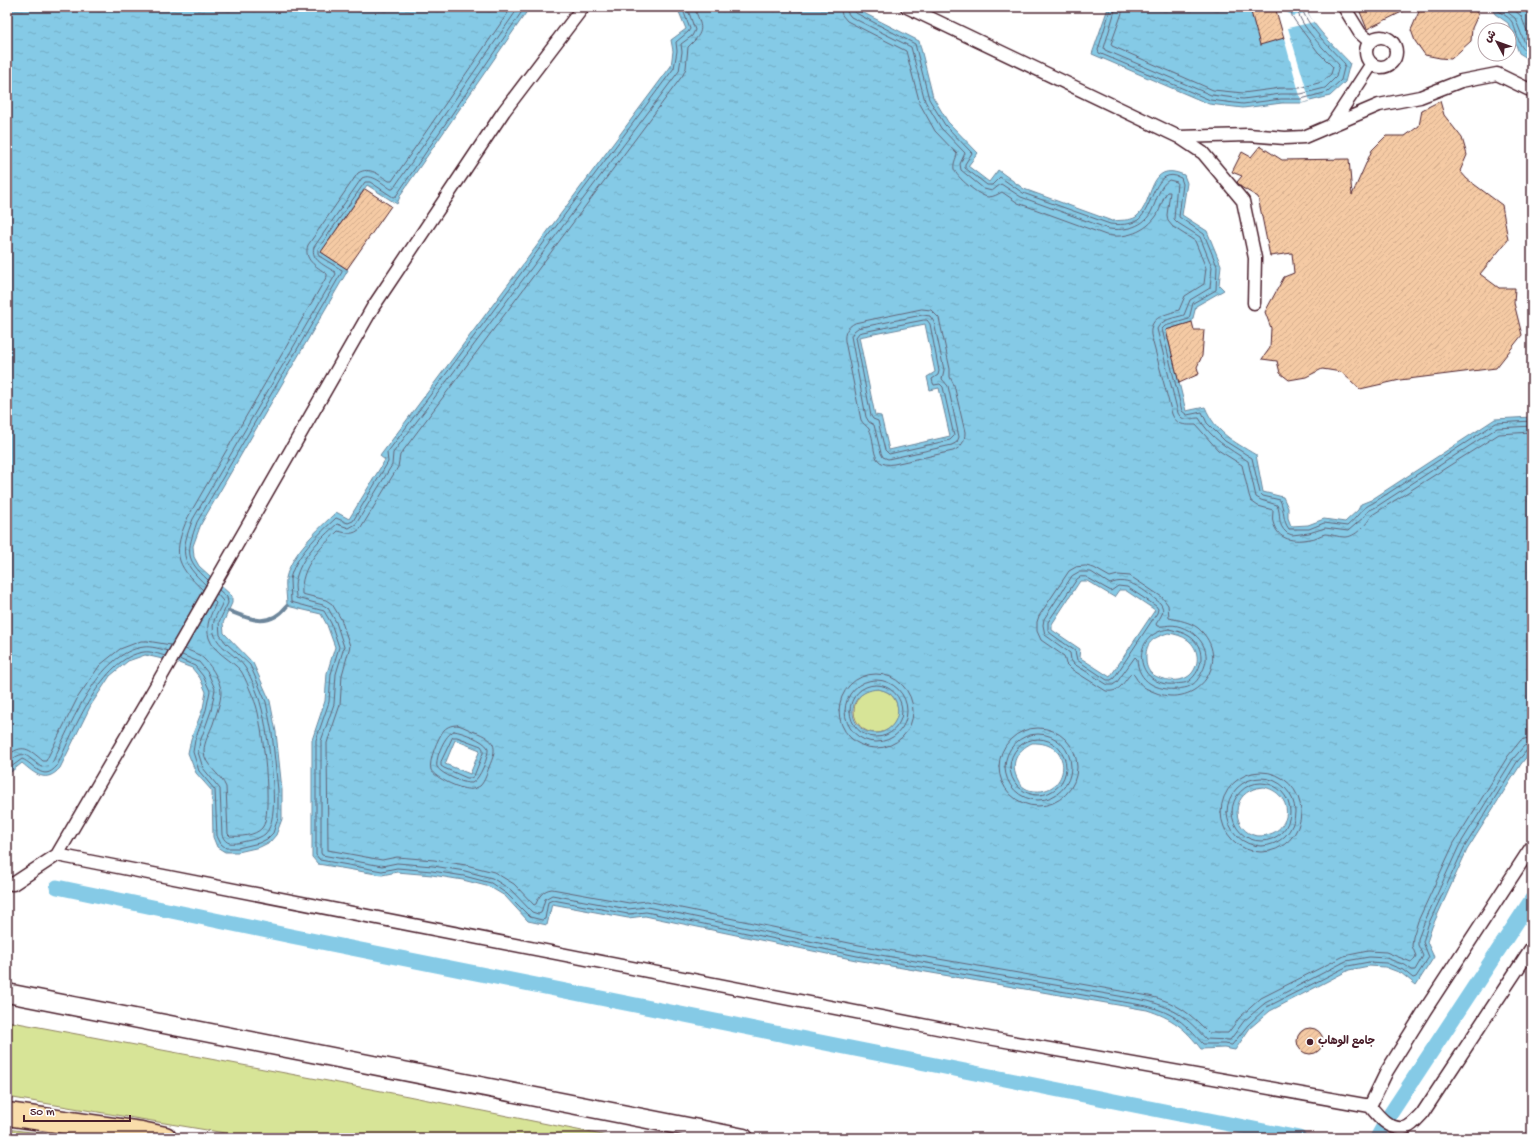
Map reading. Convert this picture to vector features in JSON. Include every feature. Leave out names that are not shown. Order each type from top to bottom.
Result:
[{"type":"highway","points":[[7,1114],[141,1133],[165,1138]]},
{"type":"street","points":[[7,883],[13,884],[57,855],[153,691],[373,307],[504,111],[583,7]]},
{"type":"street","points":[[906,7],[1179,137],[1203,153],[1243,201],[1255,258],[1254,303]]},
{"type":"street","points":[[1344,7],[1360,33],[1369,41]]},
{"type":"street","points":[[1380,36],[1392,40],[1397,51],[1393,63],[1382,68],[1372,65],[1365,53],[1369,41],[1380,36]]},
{"type":"street","points":[[1331,126],[1372,65]]},
{"type":"street","points":[[1179,137],[1248,134],[1285,138],[1304,136],[1379,105],[1420,97],[1460,81],[1497,74],[1532,91]]},
{"type":"street","points":[[1370,1106],[1387,1072],[1425,1010],[1532,846]]},
{"type":"street","points":[[57,855],[983,1037],[1370,1106],[1379,1118],[1392,1126],[1404,1128],[1414,1123],[1422,1114],[1532,947]]},
{"type":"street","points":[[7,993],[744,1138]]},
{"type":"green space","points":[[872,689],[880,689],[885,690],[892,695],[897,702],[897,720],[892,727],[885,732],[872,733],[864,730],[857,723],[854,715],[854,707],[857,699],[864,692]]},
{"type":"green space","points":[[7,1021],[408,1096],[617,1138],[255,1138],[7,1097]]},
{"type":"green space","points":[[7,1129],[71,1137],[77,1138],[7,1138]]},
{"type":"water","points":[[7,7],[530,7],[401,194],[397,204],[367,185],[321,252],[348,270],[201,524],[193,546],[194,557],[199,566],[232,596],[232,603],[223,623],[224,633],[253,663],[270,701],[276,732],[282,790],[282,819],[276,835],[270,842],[260,847],[238,852],[225,852],[217,847],[213,837],[212,791],[196,773],[188,753],[191,739],[203,708],[206,692],[200,678],[192,668],[176,662],[145,655],[128,661],[110,676],[91,705],[60,768],[55,773],[50,776],[41,776],[31,771],[22,763],[7,775]]},
{"type":"water","points":[[677,7],[852,7],[919,41],[933,97],[948,122],[978,153],[968,166],[989,182],[998,170],[1024,189],[1112,221],[1128,220],[1136,217],[1142,211],[1153,185],[1164,173],[1172,172],[1184,175],[1187,183],[1182,215],[1207,231],[1221,265],[1219,285],[1224,290],[1196,306],[1192,322],[1166,330],[1186,411],[1205,407],[1214,424],[1226,436],[1256,455],[1263,492],[1283,497],[1288,508],[1288,518],[1291,526],[1308,525],[1324,519],[1345,522],[1358,510],[1361,504],[1371,500],[1495,419],[1532,417],[1532,750],[1521,764],[1467,850],[1432,927],[1427,942],[1434,957],[1416,985],[1401,973],[1385,967],[1369,966],[1349,970],[1270,1011],[1250,1028],[1235,1050],[1224,1048],[1201,1049],[1189,1035],[1171,1020],[1147,1010],[856,960],[645,916],[628,918],[552,904],[547,925],[528,921],[505,896],[490,887],[463,880],[432,875],[397,872],[382,875],[318,864],[312,857],[312,740],[325,701],[327,673],[335,647],[327,625],[321,614],[287,606],[286,578],[289,568],[306,542],[336,512],[349,519],[385,460],[380,456],[671,66],[673,51],[671,40],[686,29]],"holes":[[[925,324],[935,372],[927,377],[930,390],[939,388],[950,436],[889,450],[881,416],[875,415],[859,337]],[[1080,581],[1087,581],[1114,597],[1119,590],[1125,590],[1155,610],[1110,677],[1079,657],[1080,649],[1052,630],[1052,624]],[[1168,633],[1179,635],[1184,637],[1192,644],[1197,656],[1195,669],[1192,673],[1183,679],[1167,680],[1156,676],[1149,671],[1146,662],[1148,645],[1158,637]],[[878,689],[889,693],[895,699],[898,707],[897,716],[893,725],[886,731],[879,733],[869,732],[861,728],[855,721],[853,713],[854,705],[858,698],[866,692]],[[455,740],[480,750],[470,774],[445,764]],[[1032,743],[1046,745],[1056,750],[1061,758],[1063,767],[1061,777],[1055,784],[1047,790],[1035,791],[1027,789],[1021,785],[1015,774],[1014,768],[1016,758],[1022,749]],[[1263,787],[1273,790],[1281,797],[1286,806],[1286,817],[1284,822],[1278,830],[1270,834],[1258,836],[1248,833],[1241,826],[1238,817],[1238,807],[1241,798],[1250,791]]]},
{"type":"water","points":[[1106,7],[1306,7],[1312,20],[1318,28],[1350,63],[1345,82],[1330,96],[1302,103],[1282,103],[1243,108],[1209,104],[1092,54],[1108,8]]},
{"type":"water","points":[[1491,7],[1532,7],[1532,61],[1519,53],[1517,48],[1517,22],[1507,22],[1495,14]]},
{"type":"pier","points":[[1268,7],[1284,7],[1286,12],[1294,16],[1307,12],[1314,22],[1288,28],[1310,101],[1302,103],[1284,38],[1260,45],[1251,12]]},
{"type":"building","points":[[1268,7],[1275,7],[1284,38],[1260,45],[1251,12]]},
{"type":"building","points":[[1358,7],[1412,7],[1367,29]]},
{"type":"building","points":[[1421,7],[1474,7],[1478,15],[1472,28],[1471,41],[1451,59],[1425,55],[1415,41],[1411,30]]},
{"type":"building","points":[[1440,101],[1444,115],[1462,138],[1467,155],[1460,171],[1467,179],[1502,205],[1508,240],[1480,274],[1499,288],[1515,288],[1514,303],[1522,335],[1496,368],[1400,380],[1360,389],[1341,372],[1322,369],[1306,377],[1289,380],[1280,373],[1277,361],[1262,359],[1270,348],[1271,328],[1265,312],[1284,277],[1294,273],[1292,253],[1270,256],[1258,197],[1241,187],[1237,182],[1242,176],[1232,172],[1242,152],[1251,157],[1260,146],[1282,160],[1349,159],[1352,195],[1372,150],[1386,136],[1405,136],[1419,126],[1422,110]]},
{"type":"building","points":[[365,189],[391,206],[347,269],[321,252]]},
{"type":"building","points":[[1192,322],[1194,330],[1204,330],[1202,356],[1197,367],[1199,374],[1179,383],[1166,330]]},
{"type":"building","name":"جامع الوهاب","points":[[1310,1028],[1319,1032],[1323,1041],[1319,1050],[1310,1054],[1301,1050],[1297,1041],[1301,1032]]},
{"type":"waterway","points":[[229,611],[253,619],[267,620],[281,613],[287,606]]},
{"type":"waterway","points":[[57,887],[291,936],[1299,1138]]},
{"type":"waterway","points":[[1377,1138],[1391,1113],[1532,899]]},
{"type":"place","name":"جامع الوهاب","points":[[1310,1042]]}]
